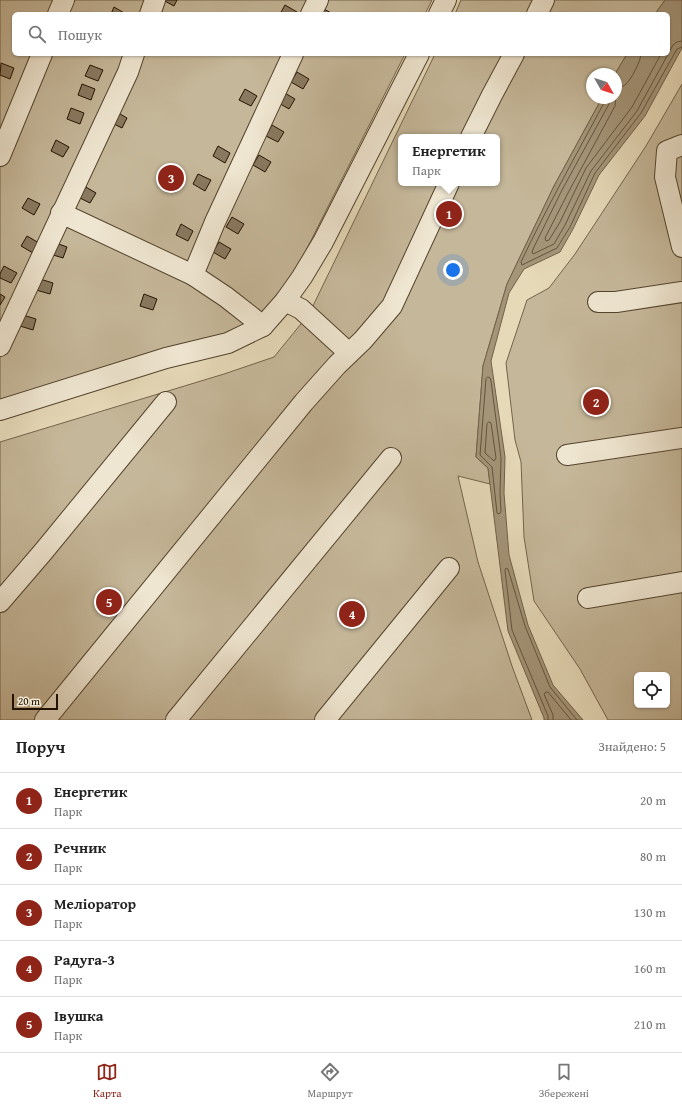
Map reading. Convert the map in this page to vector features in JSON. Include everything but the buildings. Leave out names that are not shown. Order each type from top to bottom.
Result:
[{"type":"street","points":[[59,12],[64,0]]},
{"type":"street","points":[[151,12],[155,0]]},
{"type":"street","points":[[312,12],[318,0]]},
{"type":"street","points":[[440,12],[446,0]]},
{"type":"street","points":[[537,12],[544,0]]},
{"type":"street","points":[[0,156],[41,56]]},
{"type":"street","points":[[0,346],[128,72],[133,56]]},
{"type":"street","points":[[193,275],[215,222],[292,56]]},
{"type":"street","points":[[0,410],[166,358],[228,343],[263,326],[285,301],[302,277],[323,242],[418,56]]},
{"type":"street","points":[[472,134],[513,56]]},
{"type":"street","points":[[682,145],[666,151],[666,177],[682,247]]},
{"type":"street","points":[[45,720],[304,402],[363,340],[392,306],[447,186]]},
{"type":"street","points":[[62,213],[193,275],[226,297],[263,326]]},
{"type":"street","points":[[598,302],[616,302],[682,292]]},
{"type":"street","points":[[285,301],[301,309],[349,353]]},
{"type":"street","points":[[0,602],[166,402]]},
{"type":"street","points":[[568,456],[682,438]]},
{"type":"street","points":[[176,720],[391,458]]},
{"type":"street","points":[[326,720],[449,568]]},
{"type":"street","points":[[588,598],[682,582]]},
{"type":"shaded area","points":[[0,0],[432,0],[426,12],[12,12],[12,56],[404,56],[280,302],[240,342],[0,406]]},
{"type":"shaded area","points":[[461,0],[665,0],[656,12],[456,12]]},
{"type":"shaded area","points":[[434,56],[626,56],[619,68],[586,68],[586,104],[599,104],[554,186],[507,284],[483,366],[476,457],[488,468],[490,484],[458,476],[478,562],[512,666],[532,720],[0,720],[0,442],[224,374],[274,357],[309,314]]},
{"type":"shaded area","points":[[682,84],[682,720],[608,720],[580,669],[534,601],[524,537],[521,462],[515,440],[506,363],[527,300],[549,288],[575,254],[646,146]]},
{"type":"water","points":[[665,0],[682,0],[682,48],[645,116],[599,175],[573,229],[560,252],[524,269],[509,293],[491,361],[505,457],[504,493],[509,555],[528,625],[553,685],[583,720],[544,720],[508,631],[488,468],[476,457],[483,366],[507,284],[554,186],[599,104],[622,104],[622,68],[619,68],[626,56],[670,56],[670,12],[656,12]]},
{"type":"place","name":"Меліоратор","points":[[171,178]]},
{"type":"place","name":"Енергетик","points":[[449,214]]},
{"type":"place","name":"Речник","points":[[596,402]]},
{"type":"place","name":"Івушка","points":[[109,602]]},
{"type":"place","name":"Радуга-3","points":[[352,614]]}]
